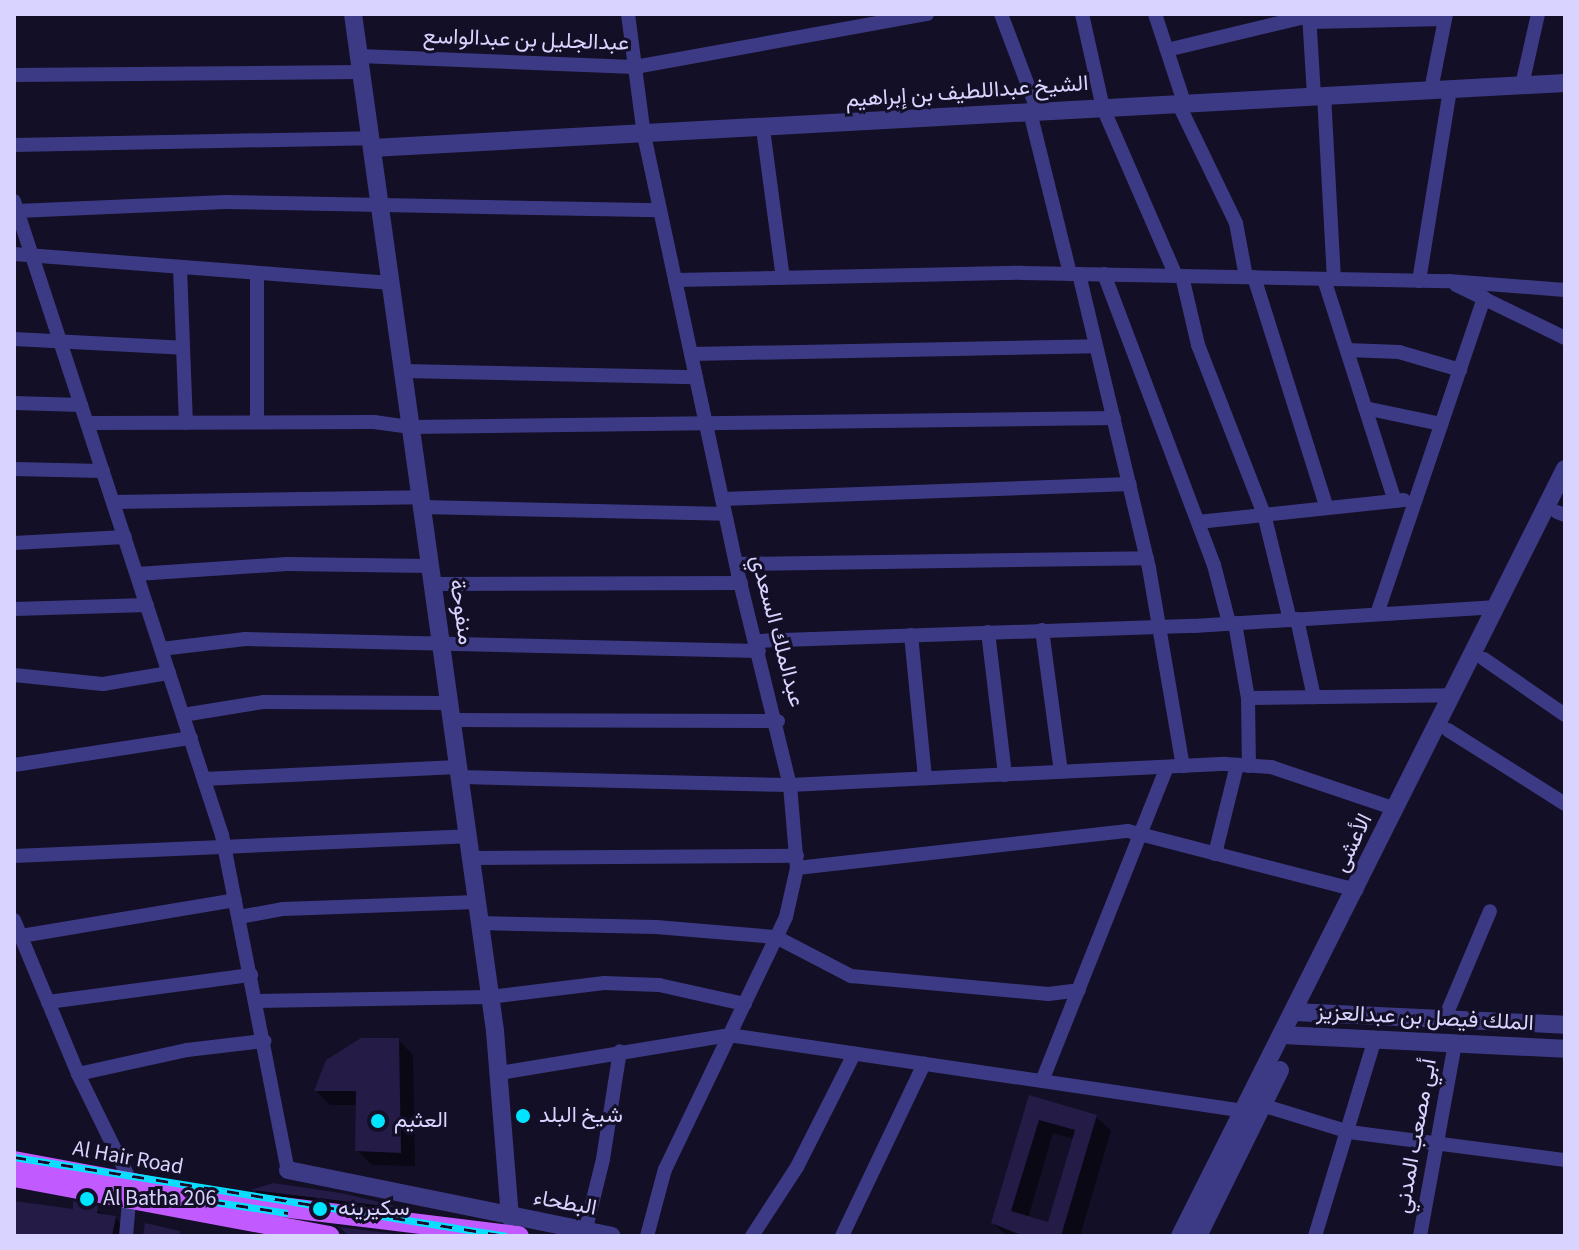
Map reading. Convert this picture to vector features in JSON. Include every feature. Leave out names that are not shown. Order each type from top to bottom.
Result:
[{"type":"main road","name":"Al Hair Road","points":[[14,1161],[131,1192],[330,1236]]},
{"type":"main road","name":"Al Hair Road","points":[[14,1177],[131,1192],[514,1227]]},
{"type":"street","name":"منفوحة","points":[[353,14],[490,997],[514,1227]]},
{"type":"street","name":"عبدالملك السعدي","points":[[628,14],[644,135],[736,564],[778,721],[790,785],[797,862],[776,937],[665,1169],[647,1236]]},
{"type":"street","name":"عبدالجليل بن عبدالواسع","points":[[14,75],[360,64],[635,67],[927,14]]},
{"type":"street","points":[[1001,14],[1034,112],[1130,484],[1147,558],[1183,766]]},
{"type":"street","points":[[1082,14],[1103,108],[1179,276],[1198,345],[1264,514],[1314,697]]},
{"type":"street","points":[[1155,14],[1181,103],[1236,223],[1250,277],[1327,508]]},
{"type":"street","points":[[1522,85],[1538,14]]},
{"type":"street","points":[[1167,50],[1309,17],[1446,17],[1431,90]]},
{"type":"street","points":[[1309,17],[1319,96],[1329,279],[1347,350],[1395,501]]},
{"type":"street","name":"الشيخ عبداللطيف بن إبراهيم","points":[[371,143],[644,135],[1565,83]]},
{"type":"street","points":[[1419,281],[1450,89]]},
{"type":"street","points":[[763,129],[783,278]]},
{"type":"street","points":[[14,145],[371,143]]},
{"type":"street","points":[[288,1170],[225,848],[16,206],[226,202],[660,210]]},
{"type":"street","points":[[14,254],[391,283]]},
{"type":"street","points":[[180,268],[186,423]]},
{"type":"street","points":[[257,274],[257,422]]},
{"type":"street","points":[[1104,274],[1198,522],[1232,623],[1248,698],[1243,766],[1215,854]]},
{"type":"street","points":[[675,280],[1104,274],[1448,281],[1565,290]]},
{"type":"street","points":[[1448,281],[1565,338]]},
{"type":"street","points":[[1377,614],[1484,298]]},
{"type":"street","points":[[14,339],[183,348]]},
{"type":"street","points":[[691,354],[1096,346]]},
{"type":"street","points":[[1347,350],[1399,352],[1460,370]]},
{"type":"street","points":[[403,371],[696,377]]},
{"type":"street","points":[[14,403],[81,405]]},
{"type":"street","points":[[1365,408],[1441,424]]},
{"type":"street","points":[[87,423],[374,422],[411,427],[1114,418]]},
{"type":"street","points":[[14,469],[103,471]]},
{"type":"street","name":"الأعشى","points":[[1301,1013],[1356,890],[1565,469]]},
{"type":"street","points":[[113,502],[724,506],[1130,484]]},
{"type":"street","points":[[1198,522],[1416,499]]},
{"type":"street","name":"الأعشى","points":[[1198,1236],[1254,1108],[1301,1013],[1562,508]]},
{"type":"street","points":[[14,543],[125,537]]},
{"type":"street","points":[[736,564],[776,559],[1147,558]]},
{"type":"street","points":[[137,574],[287,564],[431,575],[741,583]]},
{"type":"street","points":[[14,609],[147,605]]},
{"type":"street","points":[[161,649],[245,639],[757,646],[911,635],[1158,627],[1497,607]]},
{"type":"street","points":[[1042,630],[1061,772]]},
{"type":"street","points":[[988,632],[1005,775]]},
{"type":"street","points":[[911,635],[925,778]]},
{"type":"street","points":[[1484,659],[1565,715]]},
{"type":"street","points":[[14,675],[103,684],[169,673]]},
{"type":"street","points":[[1248,698],[1453,695]]},
{"type":"street","points":[[183,715],[263,702],[778,721]]},
{"type":"street","points":[[1448,730],[1563,800]]},
{"type":"street","points":[[14,765],[191,738]]},
{"type":"street","points":[[204,779],[459,772],[790,785],[1183,766],[1243,766],[1271,767],[1396,809]]},
{"type":"street","points":[[1042,1081],[1143,835],[1167,767]]},
{"type":"street","points":[[471,858],[797,862],[1128,831],[1356,890]]},
{"type":"street","points":[[14,856],[468,836]]},
{"type":"street","points":[[21,936],[235,900]]},
{"type":"street","points":[[239,917],[283,909],[477,902]]},
{"type":"street","points":[[1444,1020],[1490,911]]},
{"type":"street","points":[[14,920],[131,1192],[126,1236]]},
{"type":"street","points":[[480,923],[656,927],[776,937],[851,976],[1048,994],[1079,990]]},
{"type":"street","points":[[48,1002],[251,975]]},
{"type":"street","points":[[256,1001],[490,997],[604,983],[659,985],[745,1004]]},
{"type":"street","name":"الملك فيصل بن عبدالعزيز","points":[[1301,1013],[1565,1025]]},
{"type":"street","points":[[500,1073],[729,1035],[1042,1081],[1254,1108],[1349,1132],[1565,1160]]},
{"type":"street","name":"الملك فيصل بن عبدالعزيز","points":[[1290,1035],[1565,1049]]},
{"type":"street","points":[[1315,1236],[1375,1038]]},
{"type":"street","points":[[78,1074],[187,1050],[264,1041]]},
{"type":"street","name":"أبي مصعب المدني","points":[[1420,1236],[1434,1145],[1455,1043]]},
{"type":"street","points":[[585,1232],[603,1159],[620,1051]]},
{"type":"street","points":[[752,1236],[797,1167],[854,1054]]},
{"type":"street","points":[[842,1236],[924,1064]]},
{"type":"street","name":"الأعشى","points":[[1180,1236],[1254,1108]]},
{"type":"street","name":"البطحاء","points":[[288,1170],[514,1227],[611,1236]]},
{"type":"building","name":"العثيم","points":[[361,1038],[399,1038],[401,1153],[355,1151],[356,1091],[314,1091],[326,1060]]},
{"type":"building","points":[[1029,1095],[1097,1115],[1061,1236],[1024,1236],[991,1223]],"holes":[[[1039,1120],[1075,1130],[1048,1222],[1011,1211]]]},
{"type":"building","points":[[273,1183],[341,1193],[409,1209],[251,1190]]},
{"type":"building","points":[[14,1201],[73,1209],[73,1201],[98,1206],[97,1213],[116,1216],[112,1236],[14,1236]]},
{"type":"building","points":[[145,1223],[180,1231],[179,1236],[143,1236]]},
{"type":"building","points":[[339,1227],[412,1236],[349,1236]]},
{"type":"railway","points":[[14,1157],[507,1236]]},
{"type":"railway","points":[[189,1198],[288,1213]]},
{"type":"place","name":"شيخ البلد","points":[[523,1116]]},
{"type":"place","name":"العثيم","points":[[378,1121]]},
{"type":"place","name":"Al Batha 206","points":[[87,1199]]},
{"type":"place","name":"سكيرينه","points":[[320,1209]]}]
